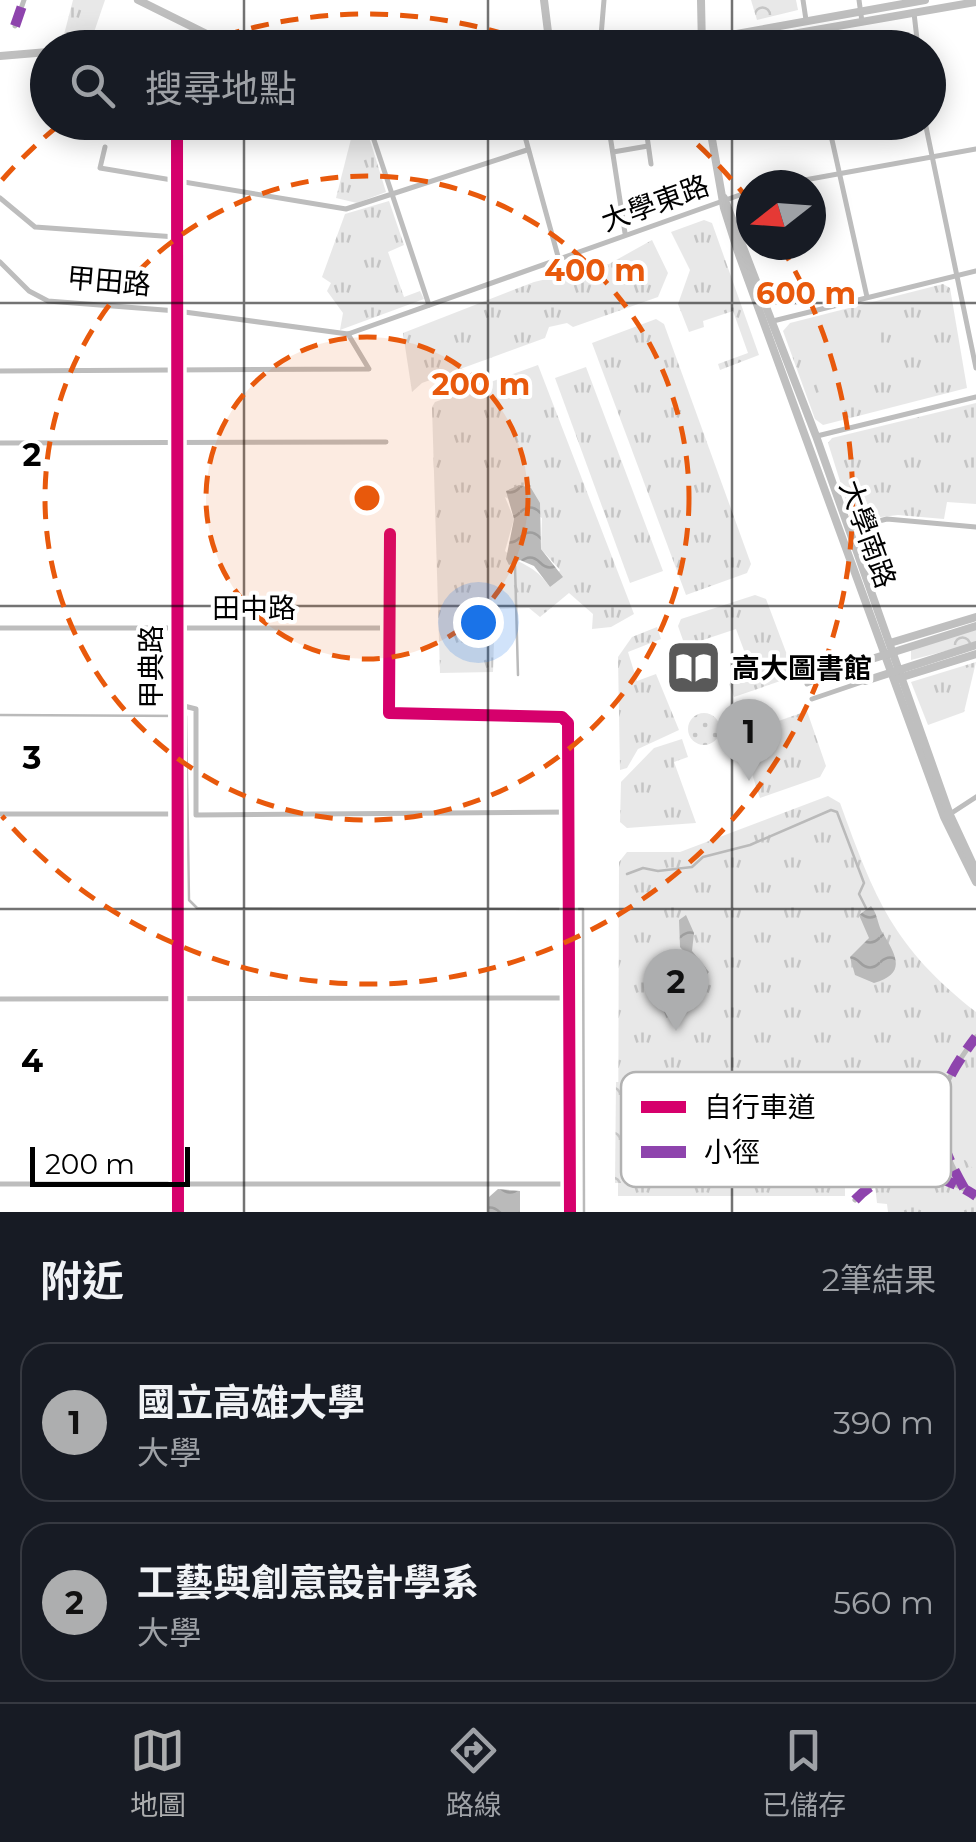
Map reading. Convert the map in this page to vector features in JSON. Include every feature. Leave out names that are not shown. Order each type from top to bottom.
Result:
[{"type":"street","points":[[15,26],[24,0]]},
{"type":"street","points":[[138,0],[199,30]]},
{"type":"street","points":[[544,0],[548,30]]},
{"type":"street","points":[[602,30],[604,0]]},
{"type":"street","points":[[701,0],[702,30]]},
{"type":"street","points":[[803,0],[808,30]]},
{"type":"street","points":[[859,0],[862,16]]},
{"type":"street","points":[[862,16],[924,0]]},
{"type":"street","points":[[913,1],[916,30]]},
{"type":"street","points":[[784,30],[976,2]]},
{"type":"street","points":[[790,30],[807,26]]},
{"type":"street","points":[[0,56],[30,54]]},
{"type":"street","name":"甲典路","points":[[178,140],[178,1212]]},
{"type":"street","points":[[374,140],[429,306]]},
{"type":"street","points":[[524,140],[559,260]]},
{"type":"street","points":[[611,140],[625,234]]},
{"type":"street","points":[[647,140],[651,164]]},
{"type":"street","name":"大學南路","points":[[713,140],[724,198],[768,323],[947,816],[976,882]]},
{"type":"street","points":[[832,140],[867,296]]},
{"type":"street","points":[[926,140],[972,334],[976,368]]},
{"type":"street","points":[[613,152],[648,146]]},
{"type":"street","points":[[105,147],[100,168],[357,208],[527,150]]},
{"type":"street","points":[[826,175],[976,149]]},
{"type":"street","name":"大學東路","points":[[348,334],[736,195]]},
{"type":"street","points":[[0,198],[35,227],[177,238]]},
{"type":"street","name":"甲田路","points":[[0,262],[42,299],[177,311],[348,334]]},
{"type":"street","points":[[768,323],[976,272]]},
{"type":"street","points":[[0,370],[369,369],[348,334]]},
{"type":"street","points":[[812,437],[976,397]]},
{"type":"street","points":[[0,443],[386,442]]},
{"type":"street","points":[[845,530],[887,520],[976,527]]},
{"type":"street","points":[[390,534],[388,710],[393,716],[566,719],[571,812],[570,1212]]},
{"type":"street","points":[[807,684],[976,616]]},
{"type":"street","points":[[889,648],[976,626]]},
{"type":"street","name":"田中路","points":[[0,628],[388,628]]},
{"type":"street","points":[[898,674],[976,645]]},
{"type":"street","points":[[685,656],[706,650]]},
{"type":"street","points":[[812,699],[880,676],[976,654]]},
{"type":"street","points":[[176,706],[196,709],[196,815],[571,812]]},
{"type":"street","points":[[947,816],[976,798]]},
{"type":"street","points":[[0,814],[176,814]]},
{"type":"street","name":"大學南路","points":[[947,816],[976,871]]},
{"type":"street","points":[[0,999],[570,998]]},
{"type":"street","points":[[951,1073],[976,1037]]},
{"type":"street","points":[[951,1165],[964,1188]]},
{"type":"street","points":[[951,1183],[976,1196]]},
{"type":"street","points":[[0,1184],[571,1184]]},
{"type":"street","points":[[855,1200],[870,1187]]},
{"type":"green space","points":[[73,0],[105,0],[95,30],[65,30]]},
{"type":"green space","points":[[751,0],[796,0],[798,10],[757,20]]},
{"type":"green space","points":[[351,140],[370,140],[386,192],[357,203],[336,198]]},
{"type":"green space","points":[[389,201],[404,245],[388,252],[404,297],[420,291],[424,299],[340,330],[343,313],[327,291],[331,283],[322,277],[345,214]]},
{"type":"green space","points":[[704,220],[712,223],[759,355],[720,370],[718,364],[748,353],[733,311],[703,321],[704,327],[689,332],[678,304],[690,270],[671,232]]},
{"type":"green space","points":[[652,240],[668,273],[658,297],[573,327],[567,323],[549,327],[545,338],[422,383],[412,392],[403,333],[534,282],[609,264]]},
{"type":"green space","points":[[943,284],[950,288],[967,388],[823,425],[815,419],[783,331],[790,323]]},
{"type":"green space","points":[[875,315],[879,346],[872,373],[853,394],[824,406],[803,333]]},
{"type":"green space","points":[[656,319],[664,324],[751,564],[747,573],[686,595],[592,343]]},
{"type":"green space","points":[[538,365],[634,614],[611,627],[592,629],[593,614],[569,593],[540,617],[529,608],[495,609],[493,672],[440,673],[432,407],[435,402]],"holes":[[[505,497],[542,518],[541,549],[560,570],[550,587],[538,573],[505,551],[514,519]]]},
{"type":"green space","points":[[586,367],[663,571],[630,583],[555,378]]},
{"type":"green space","points":[[976,403],[976,504],[947,502],[944,519],[898,515],[856,520],[851,516],[828,443],[832,438]]},
{"type":"green space","points":[[755,595],[766,599],[795,676],[734,697],[729,684],[752,672],[736,629],[685,646],[678,626],[681,619]]},
{"type":"green space","points":[[657,627],[661,639],[628,652],[637,681],[656,674],[679,730],[638,749],[627,768],[620,770],[618,657],[632,637]]},
{"type":"green space","points":[[976,629],[976,643],[911,660],[911,650]]},
{"type":"green space","points":[[976,662],[964,712],[928,725],[911,682]]},
{"type":"green space","points":[[807,711],[826,766],[820,777],[760,798],[741,741],[751,737],[750,731]]},
{"type":"green space","points":[[704,713],[715,718],[720,729],[715,740],[704,745],[693,740],[688,729],[693,718]]},
{"type":"green space","points":[[682,739],[688,757],[674,762],[696,823],[627,828],[620,822],[621,782],[654,748]]},
{"type":"green space","points":[[828,796],[840,803],[864,867],[890,919],[925,965],[976,1012],[976,1212],[888,1212],[887,1204],[877,1203],[875,1187],[951,1187],[951,1072],[621,1072],[621,1187],[845,1187],[845,1196],[618,1196],[619,862],[627,852],[680,852]]},
{"type":"green space","points":[[976,1078],[976,1171],[959,1150],[953,1124],[958,1098]]},
{"type":"green space","points":[[616,1082],[621,1082],[621,1183],[615,1183]]},
{"type":"water","points":[[519,485],[531,488],[540,503],[541,549],[563,577],[550,587],[534,566],[520,560],[509,565],[506,559],[514,519],[506,491]]},
{"type":"water","points":[[871,906],[896,964],[891,975],[874,983],[855,975],[850,957],[869,938],[859,915]]},
{"type":"water","points":[[686,915],[694,933],[692,951],[709,972],[702,980],[688,980],[682,974],[688,956],[680,947],[679,920]]},
{"type":"water","points":[[498,1189],[520,1191],[520,1212],[489,1212],[489,1197]]},
{"type":"waterway","points":[[515,566],[518,675]]},
{"type":"waterway","points":[[0,715],[186,716],[189,900],[197,908],[583,909],[584,1212]]},
{"type":"waterway","points":[[627,874],[643,868],[658,871],[692,867],[703,857],[750,845],[831,810],[837,812],[864,883],[859,894],[866,908]]},
{"type":"marked path","points":[[15,26],[24,0]]},
{"type":"marked path","points":[[685,657],[706,650]]},
{"type":"marked path","points":[[951,1075],[976,1037]]},
{"type":"marked path","points":[[951,1164],[964,1188]]},
{"type":"marked path","points":[[951,1183],[976,1196]]},
{"type":"marked path","points":[[855,1200],[871,1187]]},
{"type":"cycle path","points":[[177,140],[178,1212]]},
{"type":"cycle path","points":[[390,534],[389,713],[562,717],[568,723],[570,1212]]},
{"type":"place","name":"高大圖書館","points":[[693,668]]},
{"type":"place","name":"國立高雄大學","points":[[749,781]]},
{"type":"place","name":"工藝與創意設計學系","points":[[676,1031]]}]
